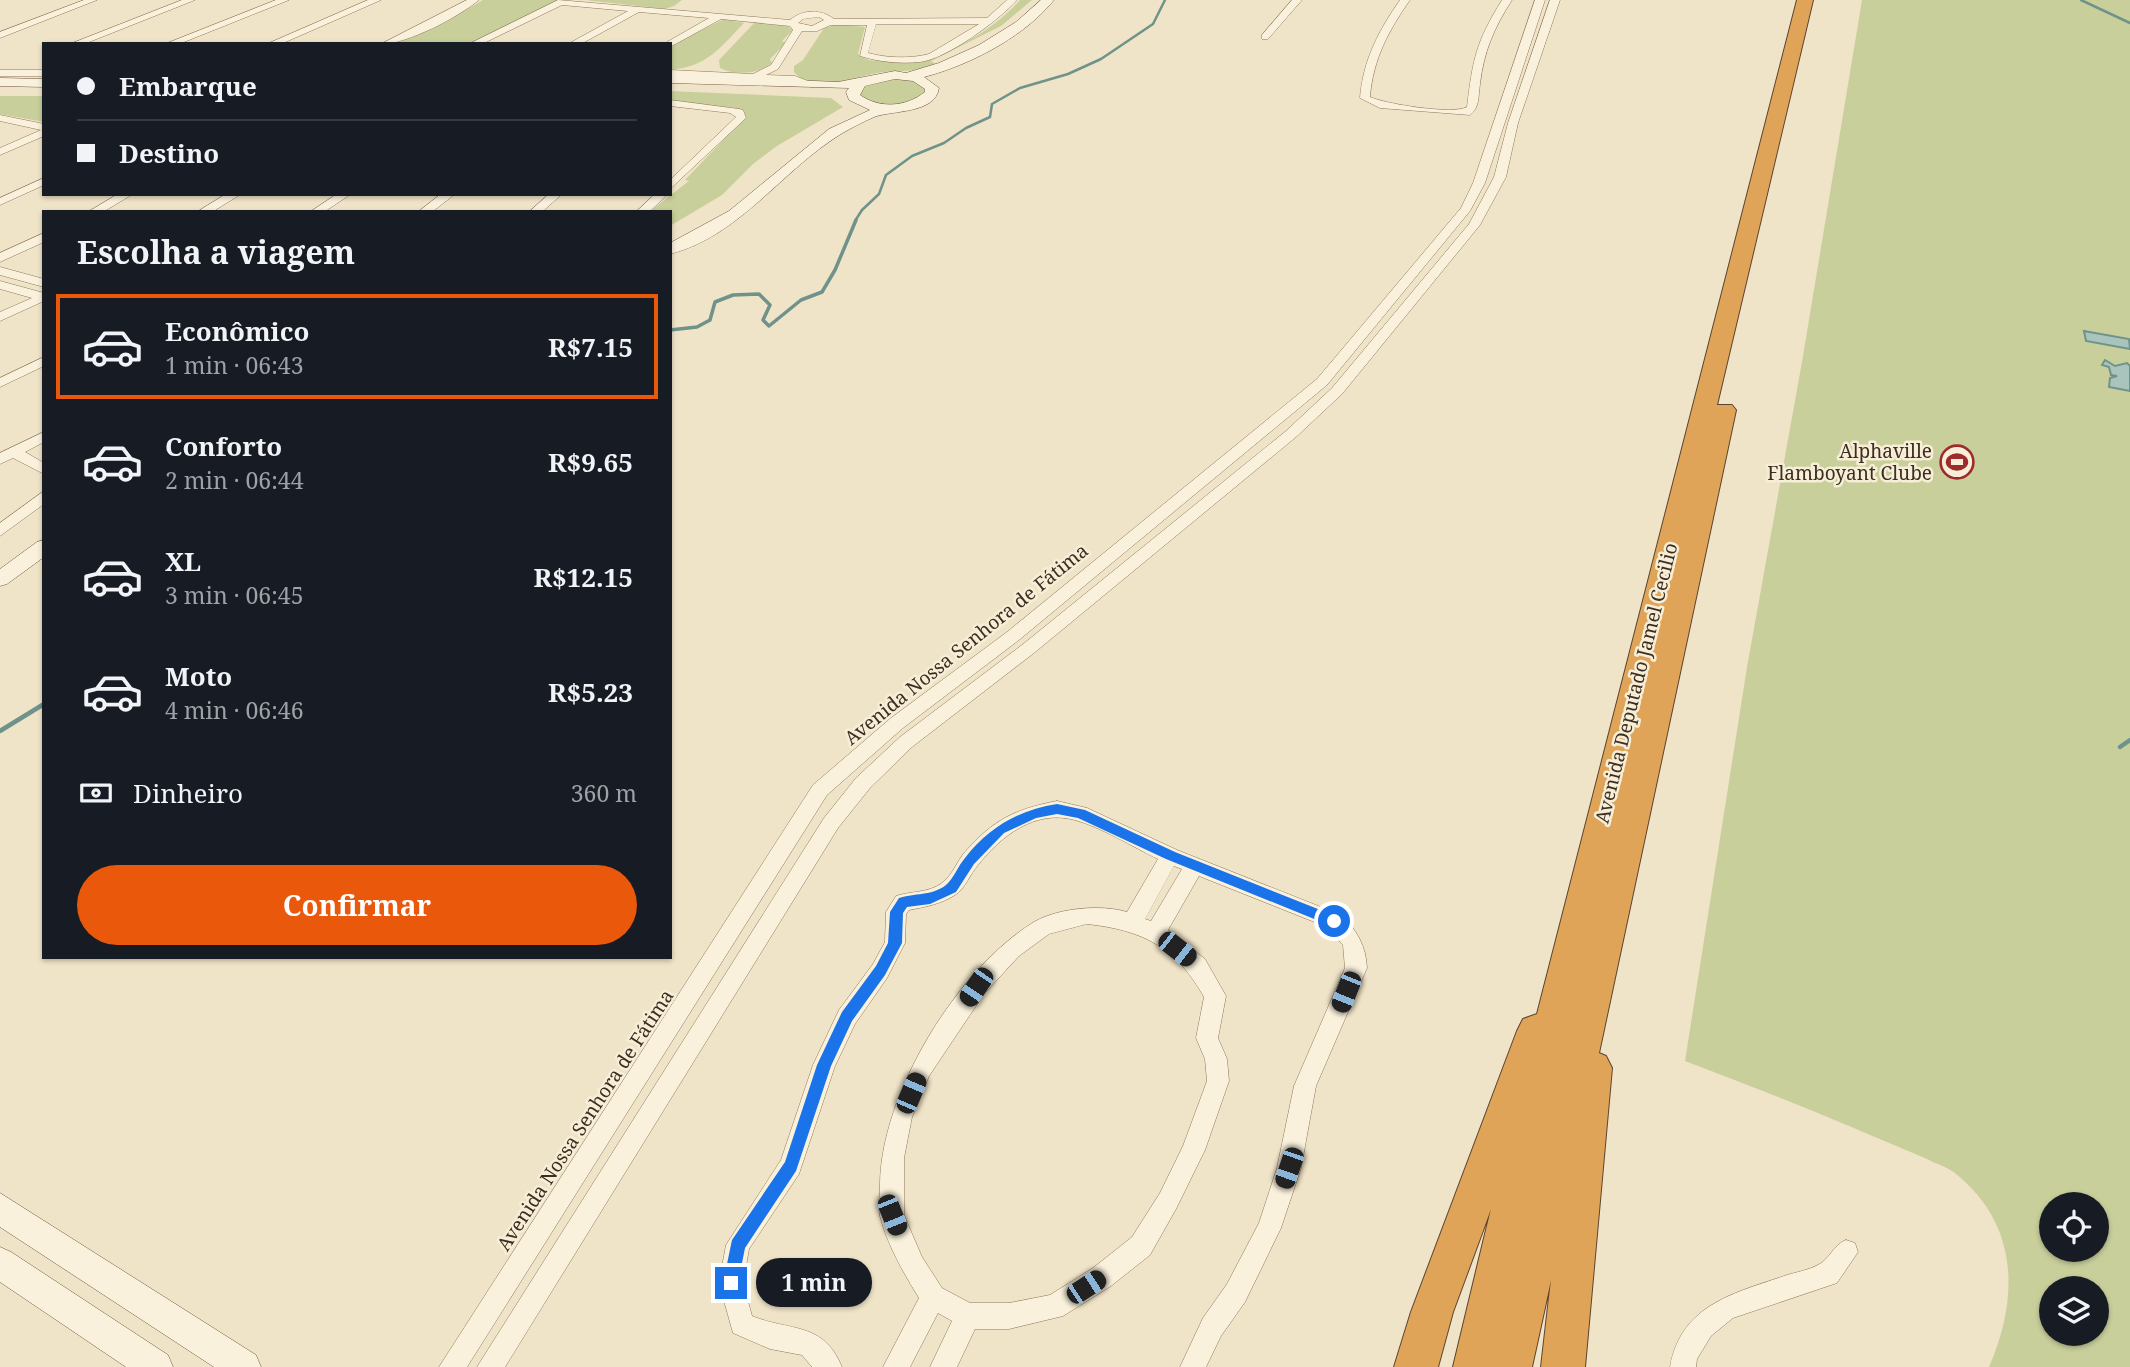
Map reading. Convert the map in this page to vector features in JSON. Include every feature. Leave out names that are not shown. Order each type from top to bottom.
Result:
[{"type":"highway","name":"Avenida Deputado Jamel Cecilio","points":[[1510,1367],[1592,925],[1805,0]]},
{"type":"highway","name":"Avenida Deputado Jamel Cecilio","points":[[1475,1367],[1592,925],[1817,0]]},
{"type":"highway","points":[[1416,1367],[1432,1312],[1592,925]]},
{"type":"highway","points":[[1563,1367],[1592,925]]},
{"type":"highway","points":[[1401,1367],[1432,1312]]},
{"type":"street","points":[[0,35],[92,0]]},
{"type":"street","points":[[80,42],[190,0]]},
{"type":"street","points":[[175,42],[284,0]]},
{"type":"street","points":[[277,42],[376,0]]},
{"type":"street","points":[[390,42],[474,0]]},
{"type":"street","points":[[673,12],[688,0]]},
{"type":"street","points":[[872,22],[863,54],[879,60],[920,60],[932,56],[990,22],[1012,0]]},
{"type":"street","points":[[672,79],[809,85],[860,83],[882,76],[928,73],[1015,30],[1035,15],[1048,0]]},
{"type":"street","points":[[672,248],[727,219],[755,198],[801,155],[831,134],[861,118],[926,99],[935,79],[1034,27],[1060,0]]},
{"type":"street","points":[[1265,37],[1297,0]]},
{"type":"street","points":[[1405,0],[1376,46],[1365,99],[1380,105],[1466,113],[1472,108],[1478,57],[1483,43],[1507,0]]},
{"type":"street","name":"Avenida Nossa Senhora de Fátima","points":[[453,1367],[820,790],[897,723],[1013,636],[1322,382],[1466,209],[1479,183],[1540,0]]},
{"type":"street","points":[[490,1367],[831,823],[863,783],[906,742],[1028,649],[1291,434],[1337,391],[1474,225],[1500,177],[1513,123],[1555,0]]},
{"type":"street","points":[[478,42],[561,2],[777,20],[814,28],[830,22],[990,22]]},
{"type":"street","points":[[577,42],[638,9]]},
{"type":"street","points":[[794,22],[821,15],[829,18],[830,22]]},
{"type":"street","points":[[672,43],[718,17]]},
{"type":"street","points":[[750,77],[775,67],[798,30],[794,22]]},
{"type":"street","points":[[792,42],[805,43],[814,28]]},
{"type":"street","points":[[785,53],[799,54]]},
{"type":"street","points":[[27,73],[42,63]]},
{"type":"street","points":[[790,66],[795,79]]},
{"type":"street","points":[[0,73],[42,73]]},
{"type":"street","points":[[672,73],[795,79],[809,85]]},
{"type":"street","points":[[908,76],[924,80],[932,88]]},
{"type":"street","points":[[0,82],[42,83]]},
{"type":"street","points":[[672,238],[711,218],[809,136],[851,113],[857,106],[853,92],[860,83]]},
{"type":"street","points":[[672,87],[818,92],[855,98],[870,106],[892,108]]},
{"type":"street","points":[[672,103],[739,112],[741,118],[672,184]]},
{"type":"street","points":[[0,118],[41,128]]},
{"type":"street","points":[[0,145],[41,128]]},
{"type":"street","points":[[0,152],[41,128]]},
{"type":"street","points":[[0,202],[42,182]]},
{"type":"street","points":[[98,210],[123,196]]},
{"type":"street","points":[[207,210],[231,196]]},
{"type":"street","points":[[319,210],[342,196]]},
{"type":"street","points":[[427,210],[446,196]]},
{"type":"street","points":[[537,210],[554,196]]},
{"type":"street","points":[[644,210],[660,196]]},
{"type":"street","points":[[0,258],[42,238]]},
{"type":"street","points":[[0,271],[42,283]]},
{"type":"street","points":[[1,285],[21,277]]},
{"type":"street","points":[[1,285],[42,297]]},
{"type":"street","points":[[0,317],[42,297]]},
{"type":"street","points":[[0,383],[42,362]]},
{"type":"street","points":[[0,459],[42,437]]},
{"type":"street","points":[[15,452],[42,468]]},
{"type":"street","points":[[1204,481],[1222,489]]},
{"type":"street","points":[[0,531],[42,498]]},
{"type":"street","points":[[0,562],[42,531]]},
{"type":"street","points":[[0,579],[42,548]]},
{"type":"street","points":[[829,1367],[809,1343],[770,1336],[742,1324],[731,1283],[738,1245],[791,1166],[806,1114],[841,1029],[880,971],[895,943],[896,912],[903,902],[930,898],[951,888],[970,860],[999,830],[1034,813],[1057,809],[1080,813],[1170,856],[1334,921],[1348,934],[1357,952],[1356,968],[1305,1086],[1289,1168],[1269,1228],[1236,1293],[1212,1327],[1192,1367]]},
{"type":"street","points":[[1132,922],[1170,856]]},
{"type":"street","points":[[1156,932],[1195,866]]},
{"type":"street","points":[[1087,915],[1132,922],[1156,932],[1198,966],[1215,996],[1207,1038],[1216,1059],[1218,1081],[1193,1150],[1168,1201],[1141,1246],[1102,1277],[1054,1307],[1009,1316],[968,1316],[933,1297],[913,1266],[892,1215],[892,1158],[901,1117],[920,1070],[976,987],[1012,950],[1043,927],[1087,915]]},
{"type":"street","points":[[708,966],[736,975]]},
{"type":"street","points":[[0,1209],[244,1367]]},
{"type":"street","points":[[1683,1367],[1685,1355],[1702,1327],[1726,1308],[1828,1273],[1846,1252]]},
{"type":"street","points":[[0,1263],[156,1367]]},
{"type":"street","points":[[896,1367],[933,1297]]},
{"type":"street","points":[[943,1367],[968,1316]]},
{"type":"green space","points":[[483,0],[562,0],[472,42],[394,42]]},
{"type":"green space","points":[[585,0],[682,0],[665,9]]},
{"type":"green space","points":[[1020,0],[1032,0],[1001,26],[931,61],[936,64],[929,67],[877,73],[834,83],[812,82],[802,79],[794,72],[794,66],[803,60],[824,28],[838,24],[865,27],[858,54],[861,57],[876,61],[907,60],[943,52],[977,35],[993,25]]},
{"type":"green space","points":[[1862,0],[2130,0],[2130,1367],[1989,1367],[2005,1315],[2007,1264],[2002,1239],[1992,1216],[1977,1194],[1949,1169],[1808,1109],[1685,1061],[1747,667],[1802,362]]},
{"type":"green space","points":[[724,19],[744,23],[712,55],[694,65],[672,70],[672,45]]},
{"type":"green space","points":[[755,22],[787,26],[793,30],[782,41],[786,43],[770,59],[772,63],[766,67],[754,72],[740,73],[720,68],[719,60]]},
{"type":"green space","points":[[885,78],[913,79],[924,86],[924,94],[909,102],[882,105],[866,100],[860,94],[863,86]]},
{"type":"green space","points":[[672,91],[831,98],[843,107],[777,146],[753,164],[722,195],[672,225],[672,210],[652,210],[689,181],[685,180],[746,116],[735,108],[672,102]]},
{"type":"green space","points":[[0,96],[42,96],[42,122],[0,114]]},
{"type":"water","points":[[2084,331],[2129,339],[2130,349],[2086,341]]},
{"type":"water","points":[[2105,360],[2115,366],[2127,363],[2130,366],[2130,391],[2109,387],[2110,378],[2117,376],[2111,375],[2109,367],[2102,365]]},
{"type":"waterway","points":[[855,221],[879,194],[886,175],[912,156],[944,143],[966,128],[990,117],[992,104],[1020,88],[1068,74],[1101,59],[1153,24],[1165,0]]},
{"type":"waterway","points":[[2081,0],[2130,23]]},
{"type":"waterway","points":[[672,330],[697,327],[710,320],[715,302],[733,295],[759,294],[770,305],[763,320],[769,326],[801,300],[822,292],[835,270],[856,220]]},
{"type":"waterway","points":[[0,731],[42,705]]},
{"type":"waterway","points":[[2120,747],[2130,740]]},
{"type":"place","name":"Alphaville Flamboyant Clube","points":[[1957,462]]},
{"type":"route","points":[[731,1283],[738,1245],[791,1166],[824,1065],[847,1017],[880,971],[895,943],[896,912],[903,902],[930,898],[951,888],[970,860],[999,830],[1034,813],[1057,809],[1080,813],[1170,856],[1334,921]]}]
